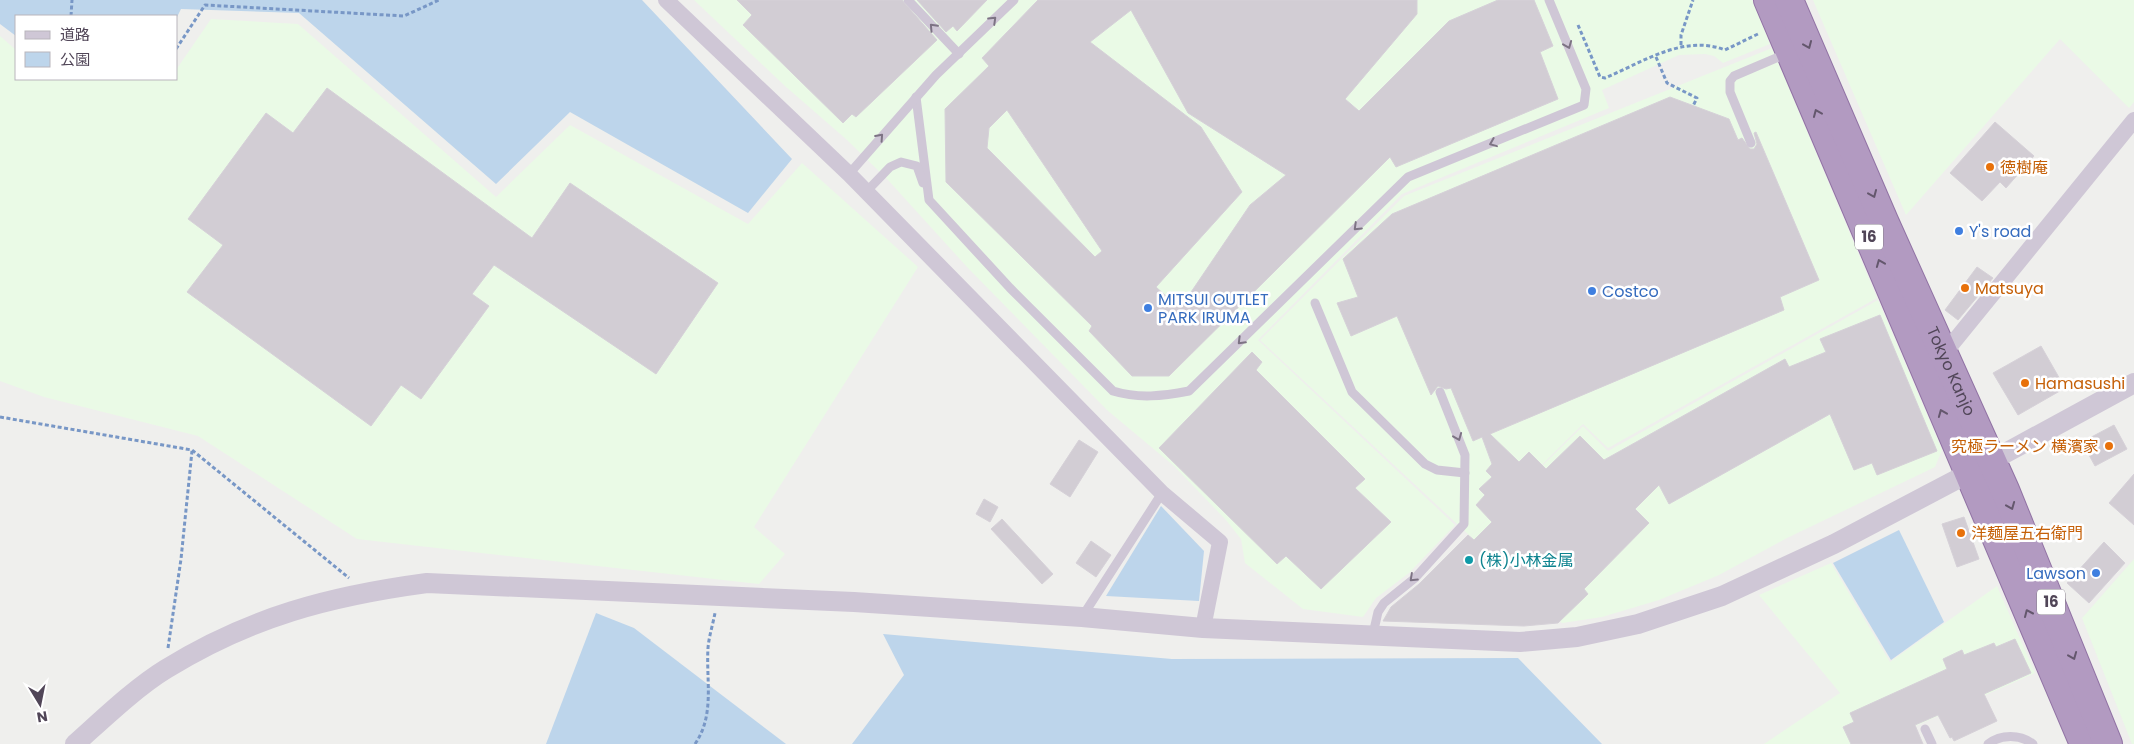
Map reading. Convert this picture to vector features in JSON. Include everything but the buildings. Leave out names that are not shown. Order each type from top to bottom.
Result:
[{"type":"highway","name":"Tokyo Kanjo","points":[[1768,0],[1967,474],[2084,744]]},
{"type":"highway","name":"Tokyo Kanjo","points":[[1789,0],[1992,461],[2108,744]]},
{"type":"street","points":[[666,0],[849,174],[1162,493],[1220,542],[1203,628]]},
{"type":"street","points":[[1944,354],[2134,120]]},
{"type":"street","points":[[75,744],[164,670],[260,622],[312,604],[365,591],[427,583],[718,595],[1082,617],[1203,628],[1373,634],[1520,642],[1578,637],[1638,624],[1722,596],[1834,544],[1992,461],[2134,383]]},
{"type":"lane","points":[[908,0],[959,54]]},
{"type":"lane","points":[[849,174],[916,97],[1014,0]]},
{"type":"lane","points":[[866,192],[890,167],[900,162],[917,166],[929,200],[1010,288],[1113,391],[1127,395],[1159,397],[1190,391],[1408,177],[1584,105],[1586,89],[1549,0]]},
{"type":"lane","points":[[1752,143],[1730,92],[1730,81],[1741,73],[1791,52]]},
{"type":"lane","points":[[916,97],[929,200]]},
{"type":"lane","points":[[1315,303],[1352,392],[1425,464],[1437,470],[1465,473]]},
{"type":"lane","points":[[1373,634],[1378,612],[1384,603],[1415,578],[1464,524],[1465,455],[1440,392]]},
{"type":"lane","points":[[1082,617],[1162,493]]},
{"type":"lane","points":[[1925,729],[1932,744]]},
{"type":"lane","points":[[1988,744],[1994,739],[2012,736],[2022,737],[2033,744]]},
{"type":"path","points":[[71,15],[72,0]]},
{"type":"path","points":[[203,0],[205,5]]},
{"type":"path","points":[[205,5],[404,16],[439,0]]},
{"type":"path","points":[[1681,45],[1680,35],[1693,0]]},
{"type":"path","points":[[178,46],[205,5]]},
{"type":"path","points":[[1578,25],[1600,78],[1605,78],[1681,45],[1710,44],[1725,50],[1768,30]]},
{"type":"path","points":[[1656,56],[1667,83],[1696,98],[1693,106]]},
{"type":"path","points":[[0,417],[192,450],[365,591]]},
{"type":"path","points":[[164,670],[181,558],[192,450]]},
{"type":"path","points":[[695,744],[703,732],[707,714],[710,685],[708,648],[718,595]]},
{"type":"shaded area","name":"MITSUI OUTLET PARK IRUMA","points":[[694,0],[1752,0],[1770,44],[1723,63],[1714,56],[1705,54],[1679,55],[1602,90],[1609,108],[1402,194],[1258,340],[1455,525],[1409,573],[1376,598],[1363,617],[1303,609],[1245,563],[1241,539],[1226,520],[1174,466],[1107,410],[968,268],[888,180]]},
{"type":"shaded area","points":[[1813,0],[2134,0],[2134,102],[2129,108],[2060,39],[1906,215]]},
{"type":"shaded area","points":[[211,19],[298,24],[496,197],[570,125],[748,224],[802,163],[918,267],[754,527],[785,554],[759,584],[357,539],[198,436],[44,397],[0,381],[0,36],[15,49],[15,80],[178,80],[178,67]]},
{"type":"shaded area","name":"Costco","points":[[1772,48],[1877,298],[1608,448],[1583,424],[1470,536],[1260,340],[1404,196]]},
{"type":"shaded area","points":[[1878,300],[1942,450],[1935,467],[1787,538],[1719,575],[1659,600],[1602,617],[1562,623],[1470,536],[1583,426],[1608,451]]},
{"type":"shaded area","points":[[2134,559],[2134,744],[2132,744],[2082,618]]},
{"type":"shaded area","points":[[1831,563],[1890,662],[1997,586],[2035,673],[1875,744],[1764,744],[1840,693],[1759,595]]},
{"type":"green space","points":[[0,0],[642,0],[792,159],[748,213],[570,112],[496,184],[299,13],[181,9],[178,15],[15,15],[15,35],[0,24]]},
{"type":"green space","points":[[1161,506],[1204,551],[1199,601],[1106,596]]},
{"type":"green space","points":[[1899,530],[1944,622],[1891,660],[1833,563]]},
{"type":"green space","points":[[596,613],[634,628],[786,744],[546,744]]},
{"type":"green space","points":[[883,634],[1172,659],[1518,658],[1602,744],[852,744],[904,675]]},
{"type":"place","name":"徳樹庵","points":[[1990,167]]},
{"type":"place","name":"Y's road","points":[[1959,231]]},
{"type":"place","name":"Matsuya","points":[[1965,288]]},
{"type":"place","name":"Costco","points":[[1592,291]]},
{"type":"place","name":"MITSUI OUTLET PARK IRUMA","points":[[1148,308]]},
{"type":"place","name":"Hamasushi","points":[[2025,383]]},
{"type":"place","name":"究極ラーメン 横濱家","points":[[2109,446]]},
{"type":"place","name":"洋麺屋五右衛門","points":[[1961,533]]},
{"type":"place","name":"(株)小林金属","points":[[1469,560]]},
{"type":"place","name":"Lawson","points":[[2096,573]]}]
